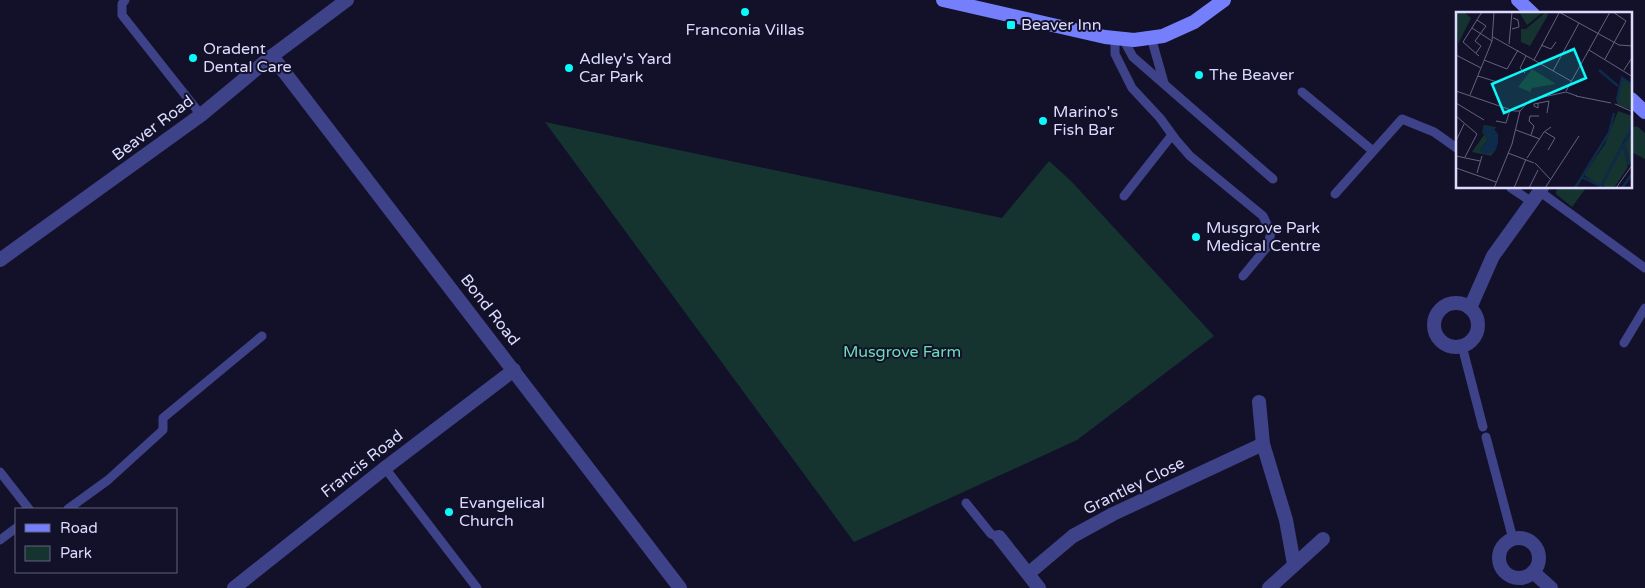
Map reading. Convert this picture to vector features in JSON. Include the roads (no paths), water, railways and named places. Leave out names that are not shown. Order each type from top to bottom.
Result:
[{"type":"main road","points":[[943,0],[1105,37],[1134,40],[1163,36],[1194,22],[1224,0]]},
{"type":"main road","points":[[1520,1],[1531,12]]},
{"type":"street","name":"Beaver Road","points":[[0,260],[201,115],[272,56],[346,0]]},
{"type":"street","name":"Bond Road","points":[[272,56],[680,588]]},
{"type":"street","points":[[1470,308],[1493,256],[1538,193]]},
{"type":"street","points":[[1448,304],[1463,304],[1470,308],[1477,319],[1478,326],[1474,338],[1462,346],[1448,345],[1436,335],[1434,321],[1442,308],[1448,304]]},
{"type":"street","name":"Francis Road","points":[[234,588],[385,468],[514,370]]},
{"type":"street","points":[[1259,402],[1263,444],[1286,520],[1294,564]]},
{"type":"street","name":"Grantley Close","points":[[1029,573],[1073,536],[1113,514],[1263,444]]},
{"type":"street","points":[[999,537],[1039,588]]},
{"type":"street","points":[[1270,588],[1323,539]]},
{"type":"street","points":[[1513,539],[1526,539],[1536,547],[1539,561],[1533,572],[1522,578],[1515,578],[1509,575],[1501,566],[1500,553],[1502,547],[1513,539]]},
{"type":"street","points":[[1533,572],[1551,588]]},
{"type":"lane","points":[[125,0],[122,4],[122,15],[201,115]]},
{"type":"lane","points":[[1119,38],[1133,56],[1273,179]]},
{"type":"lane","points":[[1119,38],[1115,54],[1132,88],[1160,118],[1190,156],[1264,216],[1271,233],[1267,247],[1243,276]]},
{"type":"lane","points":[[1151,38],[1164,83]]},
{"type":"lane","points":[[1302,92],[1373,151]]},
{"type":"lane","points":[[1335,194],[1402,119],[1434,132],[1456,148]]},
{"type":"lane","points":[[1124,196],[1172,135]]},
{"type":"lane","points":[[1516,189],[1538,193],[1645,268]]},
{"type":"lane","points":[[1624,343],[1645,308]]},
{"type":"lane","points":[[69,508],[108,480],[163,430],[163,418],[262,336]]},
{"type":"lane","points":[[1462,346],[1483,427]]},
{"type":"lane","points":[[1486,437],[1513,539]]},
{"type":"lane","points":[[385,468],[477,588]]},
{"type":"lane","points":[[0,472],[28,508]]},
{"type":"lane","points":[[966,502],[991,534],[999,537]]},
{"type":"lane","points":[[0,540],[15,529]]},
{"type":"place","name":"Franconia Villas","points":[[745,12]]},
{"type":"place","name":"Beaver Inn","points":[[1011,25]]},
{"type":"place","name":"Oradent Dental Care","points":[[193,58]]},
{"type":"place","name":"Adley's Yard Car Park","points":[[569,68]]},
{"type":"place","name":"The Beaver","points":[[1199,75]]},
{"type":"place","name":"Marino's Fish Bar","points":[[1043,121]]},
{"type":"place","name":"Musgrove Park Medical Centre","points":[[1196,237]]},
{"type":"place","name":"Evangelical Church","points":[[449,512]]},
{"type":"park label","name":"Musgrove Farm","points":[[902,352]]}]
